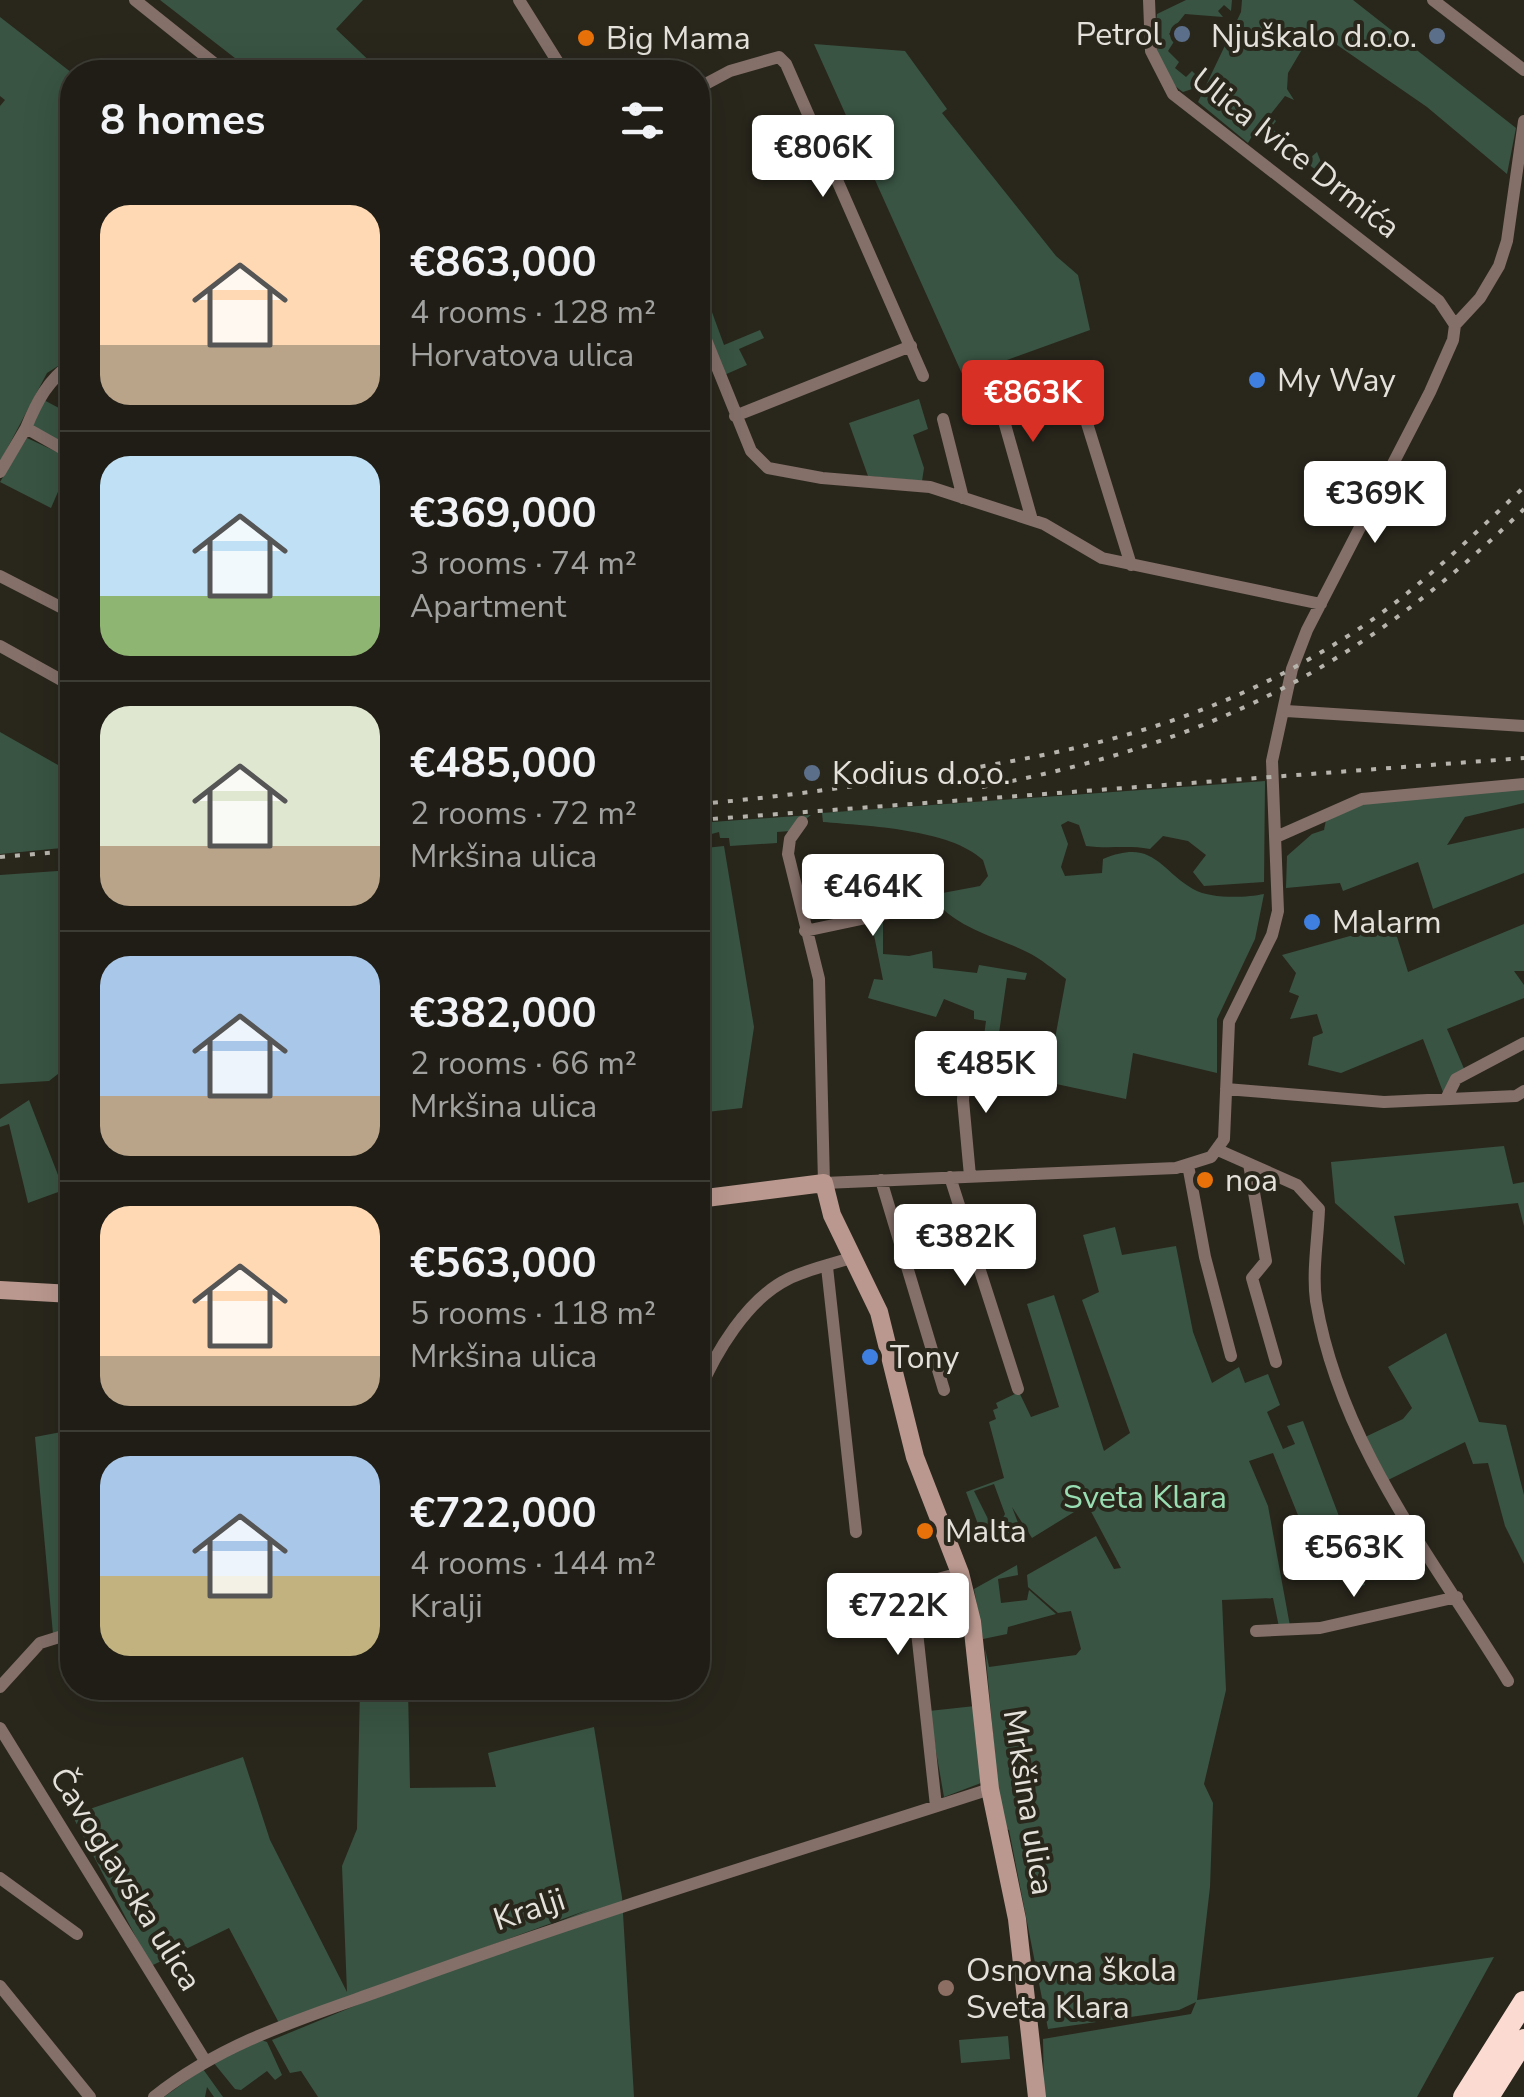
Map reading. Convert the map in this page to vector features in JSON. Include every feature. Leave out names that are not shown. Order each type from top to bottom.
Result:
[{"type":"highway","points":[[1464,2097],[1524,2002]]},
{"type":"highway","points":[[1488,2097],[1524,2040]]},
{"type":"street","points":[[135,0],[210,60]]},
{"type":"street","points":[[518,0],[556,60]]},
{"type":"street","name":"Ulica Ivice Drmića","points":[[1149,0],[1151,52],[1174,94],[1426,291],[1448,310],[1455,325]]},
{"type":"street","points":[[1433,0],[1524,70]]},
{"type":"street","points":[[710,83],[762,60],[779,57],[786,64],[923,376]]},
{"type":"street","points":[[710,1197],[824,1183],[1188,1165],[1218,1150],[1226,1126],[1229,1022],[1277,919],[1280,881],[1272,769],[1292,669],[1321,604],[1430,392],[1453,340],[1455,325],[1486,290],[1504,254],[1524,120]]},
{"type":"street","points":[[735,416],[911,346]]},
{"type":"street","points":[[710,351],[750,450],[778,472],[908,483],[1032,520],[1086,551],[1131,566],[1321,604]]},
{"type":"street","points":[[0,472],[38,400],[60,371]]},
{"type":"street","points":[[1072,376],[1131,566]]},
{"type":"street","points":[[992,382],[1032,520]]},
{"type":"street","points":[[943,419],[962,498]]},
{"type":"street","points":[[26,428],[60,447]]},
{"type":"street","points":[[0,576],[60,607]]},
{"type":"street","points":[[0,646],[60,679]]},
{"type":"street","points":[[1286,711],[1524,726]]},
{"type":"street","points":[[1276,837],[1362,798],[1524,784]]},
{"type":"street","name":"Mrkšina ulica","points":[[802,822],[788,848],[819,979],[824,1183],[832,1215],[878,1312],[924,1489],[960,1573],[978,1656],[990,1788],[1017,1919],[1037,2097]]},
{"type":"street","points":[[805,932],[932,904]]},
{"type":"street","points":[[1447,1097],[1456,1079],[1524,1043]]},
{"type":"street","points":[[966,1054],[963,1100],[970,1176]]},
{"type":"street","points":[[1226,1088],[1384,1102],[1516,1096],[1524,1091]]},
{"type":"street","points":[[1218,1150],[1297,1185],[1319,1209],[1316,1296],[1328,1357],[1383,1487],[1508,1681]]},
{"type":"street","points":[[1250,1164],[1266,1260],[1252,1278],[1276,1362]]},
{"type":"street","points":[[1188,1165],[1231,1356]]},
{"type":"street","points":[[950,1177],[1018,1389]]},
{"type":"street","points":[[882,1180],[944,1390]]},
{"type":"street","points":[[710,1374],[747,1312],[765,1293],[790,1278],[854,1257]]},
{"type":"street","points":[[827,1266],[856,1532]]},
{"type":"street","points":[[0,1290],[60,1293]]},
{"type":"street","points":[[936,1806],[912,1586],[960,1573]]},
{"type":"street","points":[[1256,1631],[1320,1628],[1456,1597]]},
{"type":"street","points":[[0,1688],[40,1643],[60,1637]]},
{"type":"street","name":"Čavoglavska ulica","points":[[0,1728],[204,2059]]},
{"type":"street","name":"Kralji","points":[[154,2097],[204,2059],[489,1951],[990,1788]]},
{"type":"street","points":[[0,1878],[77,1934]]},
{"type":"street","points":[[0,1986],[90,2097]]},
{"type":"green space","points":[[160,0],[363,0],[336,29],[368,60],[238,60]]},
{"type":"green space","points":[[1186,0],[1232,0],[1231,11],[1224,5],[1218,11],[1223,17],[1185,14],[1169,34],[1175,40],[1168,51],[1179,62],[1175,68],[1186,77],[1192,71],[1196,75],[1195,88],[1183,92],[1162,67],[1156,25],[1157,14]]},
{"type":"green space","points":[[1242,0],[1353,0],[1516,128],[1507,174],[1427,107],[1314,29],[1288,73],[1287,89],[1294,100],[1285,96],[1270,115],[1276,121],[1271,128],[1310,158],[1317,152],[1321,162],[1316,170],[1258,126],[1248,143],[1198,102],[1241,12]]},
{"type":"green space","points":[[0,17],[60,64],[60,365],[47,373],[0,462],[0,106],[5,100],[0,96]]},
{"type":"green space","points":[[814,44],[905,51],[947,109],[942,113],[1056,256],[1078,275],[1090,330],[963,376]]},
{"type":"green space","points":[[710,307],[724,345],[760,330],[764,338],[739,349],[747,365],[722,376],[710,338]]},
{"type":"green space","points":[[42,399],[60,409],[60,442],[29,427]]},
{"type":"green space","points":[[919,399],[928,429],[913,435],[924,468],[922,481],[868,476],[849,423]]},
{"type":"green space","points":[[27,438],[60,453],[60,487],[51,508],[0,482]]},
{"type":"green space","points":[[0,732],[60,766],[60,848],[0,854]]},
{"type":"green space","points":[[1265,781],[1264,882],[1204,886],[1193,872],[1206,855],[1188,841],[1163,836],[1150,849],[1086,846],[1079,825],[1068,821],[1061,825],[1068,844],[1061,867],[1065,876],[1102,873],[1103,859],[1133,852],[1154,859],[1193,889],[1209,895],[1264,894],[1255,939],[1217,1019],[1217,1073],[1133,1053],[1126,1099],[1047,1082],[1066,979],[1032,955],[962,923],[932,895],[980,886],[988,876],[983,860],[930,835],[823,822],[822,813]]},
{"type":"green space","points":[[1524,787],[1524,803],[1465,817],[1447,845],[1524,828],[1524,873],[1433,909],[1418,862],[1343,891],[1340,883],[1286,888],[1287,856],[1312,834],[1324,830],[1326,820],[1363,802]]},
{"type":"green space","points":[[811,815],[790,831],[777,832],[777,843],[730,846],[729,838],[720,838],[719,832],[710,834],[710,822]]},
{"type":"green space","points":[[724,846],[754,1027],[742,1108],[710,1112],[710,847]]},
{"type":"green space","points":[[60,871],[60,1072],[49,1081],[0,1084],[0,875]]},
{"type":"green space","points":[[883,923],[883,954],[909,956],[932,951],[933,968],[977,973],[979,965],[1027,973],[1025,980],[1007,978],[997,1047],[983,1043],[986,1021],[974,1019],[974,1011],[944,999],[936,1017],[868,998],[874,979],[883,980],[872,925]]},
{"type":"green space","points":[[1393,924],[1408,972],[1524,924],[1524,971],[1514,971],[1524,985],[1524,998],[1447,1029],[1465,1071],[1443,1092],[1423,1039],[1341,1073],[1308,1065],[1313,1037],[1323,1033],[1317,1014],[1290,1019],[1299,996],[1289,992],[1296,973],[1282,955]]},
{"type":"green space","points":[[29,1100],[60,1174],[60,1191],[28,1203],[9,1124],[0,1127],[0,1119]]},
{"type":"green space","points":[[1504,1146],[1513,1184],[1524,1182],[1524,1226],[1518,1203],[1394,1216],[1405,1265],[1335,1203],[1331,1162]]},
{"type":"green space","name":"Sveta Klara","points":[[1115,1227],[1122,1255],[1176,1246],[1193,1332],[1212,1383],[1239,1367],[1245,1383],[1268,1374],[1280,1405],[1267,1412],[1283,1449],[1295,1444],[1287,1426],[1303,1421],[1365,1585],[1351,1588],[1331,1540],[1310,1545],[1273,1453],[1249,1461],[1268,1506],[1290,1626],[1279,1627],[1273,1598],[1222,1600],[1226,1690],[1204,1784],[1213,1803],[1210,1887],[1197,2000],[1494,1957],[1417,2097],[1044,2097],[1043,2039],[1191,2014],[1196,2002],[1179,2010],[1048,2029],[1009,1830],[1004,1828],[1000,1810],[985,1648],[989,1667],[1076,1655],[1081,1649],[1071,1611],[1058,1613],[1028,1587],[1027,1575],[1096,1536],[1114,1569],[1121,1568],[1087,1504],[1032,1538],[1012,1507],[1020,1528],[1007,1534],[1002,1520],[1005,1514],[994,1484],[974,1491],[997,1537],[985,1543],[966,1492],[1004,1478],[989,1422],[996,1419],[996,1403],[1019,1392],[1031,1417],[1059,1407],[1027,1304],[1054,1295],[1104,1451],[1130,1433],[1082,1300],[1099,1292],[1083,1235]]},
{"type":"green space","points":[[1446,1333],[1479,1422],[1506,1425],[1524,1495],[1524,1564],[1505,1526],[1488,1463],[1473,1464],[1465,1442],[1384,1482],[1363,1438],[1403,1419],[1412,1408],[1388,1367]]},
{"type":"green space","points":[[60,1432],[60,1632],[53,1634],[35,1437]]},
{"type":"green space","points":[[1017,1565],[1018,1575],[998,1579],[1001,1603],[1027,1600],[1029,1590],[1056,1614],[1008,1627],[1007,1634],[983,1639],[974,1589]]},
{"type":"green space","points":[[360,1700],[408,1700],[410,1788],[496,1787],[488,1753],[594,1727],[622,1897],[634,2097],[318,2097],[301,2071],[290,2073],[272,2040],[590,1909],[279,2023],[229,1928],[151,1966],[72,1815],[243,1757],[270,1840],[347,1992],[342,1866],[357,1829]]},
{"type":"green space","points":[[975,1706],[981,1783],[944,1797],[929,1711]]},
{"type":"green space","points":[[1008,2036],[1010,2059],[961,2063],[959,2040]]},
{"type":"green space","points":[[261,2040],[267,2042],[282,2075],[275,2080],[267,2071],[241,2090],[235,2089],[213,2062]]},
{"type":"green space","points":[[203,2069],[223,2097],[214,2097],[207,2087],[205,2097],[164,2097]]},
{"type":"railway","points":[[710,803],[923,776],[1038,756],[1196,712],[1299,665],[1375,618],[1441,565],[1524,487]]},
{"type":"railway","points":[[982,787],[1139,748],[1276,692],[1340,656],[1401,614],[1524,509]]},
{"type":"railway","points":[[710,819],[1524,758]]},
{"type":"railway","points":[[0,857],[60,852]]},
{"type":"place","name":"Petrol","points":[[1182,34]]},
{"type":"place","name":"Njuškalo d.o.o.","points":[[1437,36]]},
{"type":"place","name":"Big Mama","points":[[586,38]]},
{"type":"place","name":"My Way","points":[[1257,380]]},
{"type":"place","name":"Kodius d.o.o.","points":[[812,773]]},
{"type":"place","name":"Malarm","points":[[1312,922]]},
{"type":"place","name":"noa","points":[[1205,1180]]},
{"type":"place","name":"Tony","points":[[870,1357]]},
{"type":"place","name":"Malta","points":[[925,1531]]},
{"type":"place","name":"Osnovna škola Sveta Klara","points":[[946,1988]]}]
